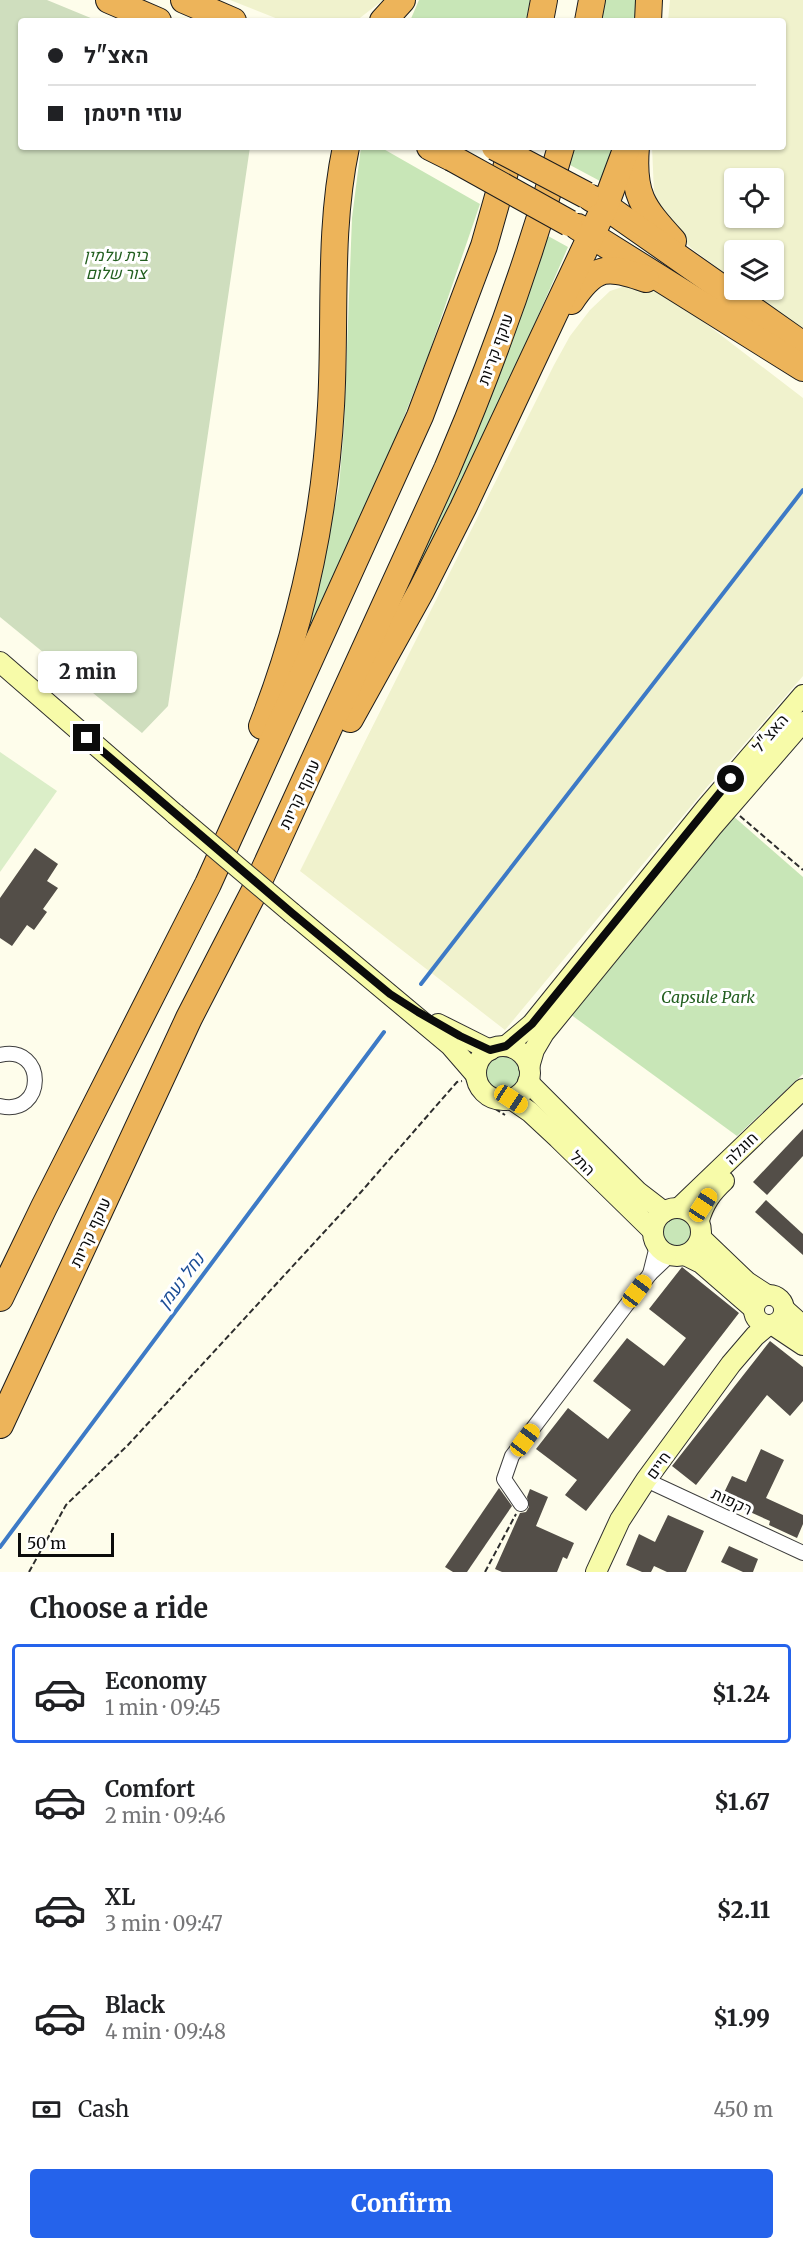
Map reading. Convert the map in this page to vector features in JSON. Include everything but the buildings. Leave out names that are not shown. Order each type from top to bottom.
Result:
[{"type":"highway","points":[[109,0],[151,18]]},
{"type":"highway","points":[[184,0],[226,18]]},
{"type":"highway","points":[[386,18],[403,0]]},
{"type":"highway","points":[[395,18],[403,0]]},
{"type":"highway","points":[[541,18],[544,0]]},
{"type":"highway","points":[[589,18],[592,0]]},
{"type":"highway","points":[[648,18],[649,0]]},
{"type":"highway","points":[[183,934],[269,709],[289,649],[311,565],[321,505],[331,407],[336,206],[329,150]]},
{"type":"highway","points":[[336,206],[345,150]]},
{"type":"highway","points":[[501,150],[596,200],[803,345]]},
{"type":"highway","points":[[0,1298],[208,884],[420,416],[484,246],[511,150]]},
{"type":"highway","name":"עוקף קריות","points":[[0,1425],[189,1018],[254,892],[474,406],[543,213],[560,150]]},
{"type":"highway","points":[[254,892],[421,591],[534,356],[580,229],[625,150]]},
{"type":"highway","points":[[636,150],[636,185],[642,204],[703,274]]},
{"type":"highway","points":[[441,153],[580,229],[706,305],[803,368]]},
{"type":"highway","points":[[534,356],[578,289],[598,272],[614,270],[630,273],[706,305]]},
{"type":"main road","points":[[0,662],[175,814],[450,1045],[477,1077],[486,1094],[493,1098],[511,1099],[518,1095],[529,1074],[521,1053],[498,1048],[433,1021],[390,994]]},
{"type":"main road","name":"האצ\"ל","points":[[498,1048],[532,1024],[706,808],[803,695]]},
{"type":"main road","name":"האצ\"ל","points":[[529,1074],[534,1050],[544,1033],[729,807],[803,722]]},
{"type":"main road","points":[[477,1077],[478,1062],[498,1048]]},
{"type":"main road","name":"התל","points":[[529,1074],[638,1192],[671,1210]]},
{"type":"main road","name":"חוגלה","points":[[671,1210],[700,1187],[803,1089]]},
{"type":"main road","name":"התל","points":[[511,1099],[530,1112],[558,1138],[666,1247],[701,1263],[767,1313],[803,1345]]},
{"type":"main road","name":"חוגלה","points":[[700,1229],[703,1205],[711,1193],[803,1107]]},
{"type":"main road","points":[[638,1192],[669,1197],[683,1195],[700,1187]]},
{"type":"main road","points":[[687,1209],[700,1229],[695,1249],[666,1247],[654,1224],[671,1210],[687,1209]]},
{"type":"main road","name":"התל","points":[[700,1229],[747,1282],[767,1313],[803,1326]]},
{"type":"main road","name":"חיים","points":[[596,1572],[620,1520],[646,1480],[767,1313]]},
{"type":"street","points":[[0,1055],[20,1056],[33,1068],[35,1076],[32,1093],[27,1100],[11,1107],[0,1106]]},
{"type":"street","points":[[521,1503],[504,1479],[512,1456],[650,1274],[666,1247]]},
{"type":"street","name":"רקפות","points":[[646,1480],[803,1553]]},
{"type":"path","points":[[729,807],[803,870]]},
{"type":"path","points":[[29,1572],[66,1505],[128,1445],[345,1209],[457,1082],[477,1077]]},
{"type":"path","points":[[485,1572],[521,1503]]},
{"type":"green space","name":"בית עלמין צור שלום","points":[[0,0],[47,0],[91,18],[18,18],[18,150],[250,150],[168,706],[142,733],[0,617]]},
{"type":"green space","points":[[230,0],[383,0],[360,18],[275,18]]},
{"type":"green space","points":[[419,0],[530,0],[527,18],[411,18]]},
{"type":"green space","points":[[601,0],[636,0],[635,18],[598,18]]},
{"type":"green space","points":[[670,0],[803,0],[803,332],[760,300],[784,300],[784,240],[724,240],[724,273],[691,248],[666,222],[654,192],[652,150],[786,150],[786,18],[668,18]]},
{"type":"green space","points":[[361,150],[385,150],[480,204],[428,356],[392,447],[287,682],[327,540],[339,487],[344,427],[352,218]]},
{"type":"green space","points":[[572,150],[612,150],[600,181],[570,165]]},
{"type":"green space","points":[[548,236],[568,247],[488,431],[384,636],[531,284]]},
{"type":"green space","points":[[628,285],[649,289],[668,297],[803,398],[803,676],[707,787],[505,1030],[300,871],[570,336],[590,310],[610,291]]},
{"type":"green space","points":[[0,752],[57,791],[0,872]]},
{"type":"green space","name":"Capsule Park","points":[[732,815],[803,877],[803,1074],[737,1136],[570,1014]]},
{"type":"green space","points":[[503,1054],[517,1059],[522,1073],[517,1087],[503,1092],[489,1087],[484,1073],[489,1059]]},
{"type":"green space","points":[[678,1215],[690,1220],[695,1232],[690,1244],[678,1249],[666,1244],[661,1232],[666,1220]]},
{"type":"waterway","points":[[421,984],[803,490]]},
{"type":"waterway","name":"נחל נעמן","points":[[0,1547],[384,1032]]},
{"type":"route","points":[[87,738],[390,994],[433,1021],[490,1050],[506,1046],[516,1040],[532,1024],[731,779]]}]
